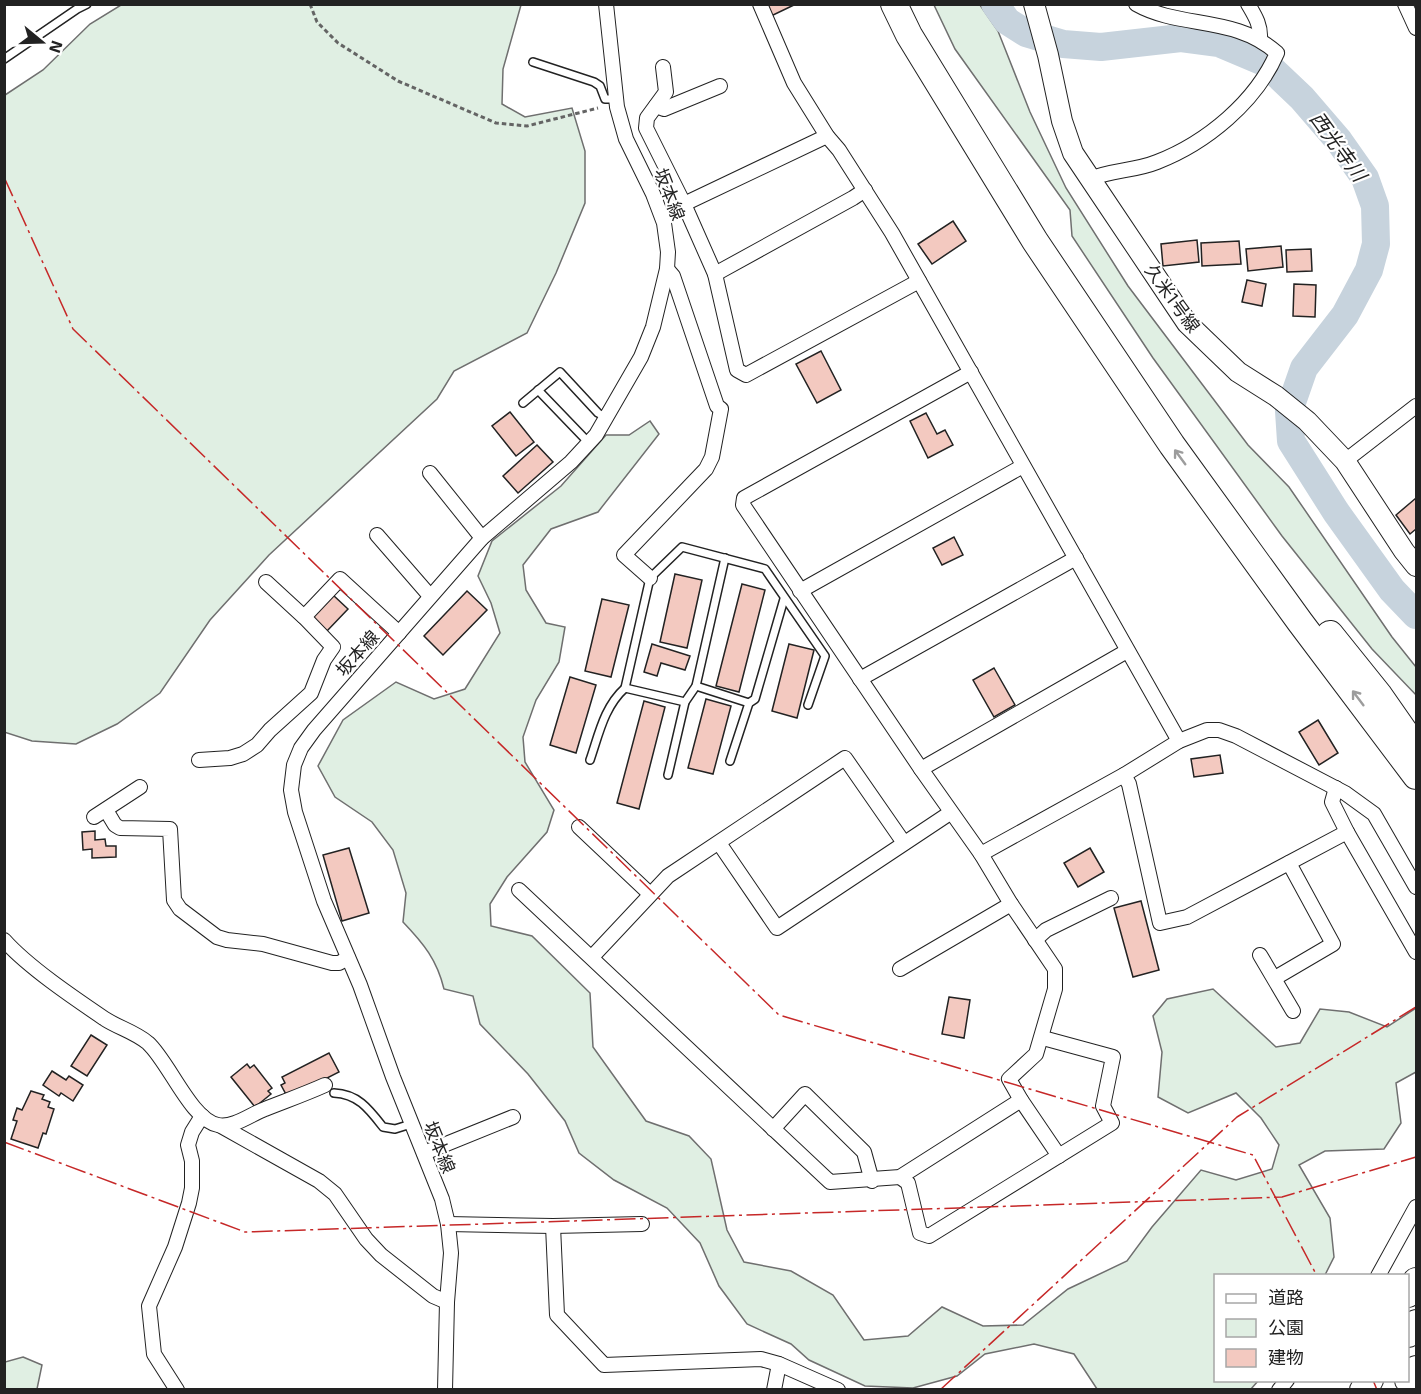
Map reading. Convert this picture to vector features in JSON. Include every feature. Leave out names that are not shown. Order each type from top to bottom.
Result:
[{"type":"highway","points":[[894,4],[909,35],[1035,241],[1165,435],[1300,622],[1405,747],[1416,789]]},
{"type":"highway","points":[[911,4],[923,28],[1052,237],[1185,434],[1312,612],[1379,695],[1416,731]]},
{"type":"highway","points":[[1379,695],[1405,747],[1416,776]]},
{"type":"street","name":"坂本線","points":[[445,1389],[447,1302],[451,1253],[448,1224],[442,1199],[411,1124],[360,985],[324,902],[295,812],[291,790],[294,765],[301,748],[314,730],[482,538],[571,462],[589,443],[607,418],[641,357],[653,327],[667,269],[668,252],[664,223],[653,194],[626,139],[616,103],[606,4]]},
{"type":"street","points":[[760,4],[794,83],[826,136],[839,150],[865,190],[919,281],[1126,651],[1179,741]]},
{"type":"street","points":[[1090,179],[1102,174],[1155,163],[1195,143],[1234,113],[1265,76],[1277,53],[1260,39],[1219,25],[1150,12],[1136,4]]},
{"type":"street","points":[[1248,4],[1257,19],[1260,39]]},
{"type":"street","points":[[1405,4],[1416,28]]},
{"type":"street","name":"久米1号線","points":[[1037,13],[1062,121],[1074,153],[1187,323],[1238,372],[1276,396],[1307,421],[1345,461],[1416,566]]},
{"type":"street","points":[[663,67],[666,92],[647,118],[646,128],[684,204],[715,274],[737,370],[746,375],[919,281]]},
{"type":"street","points":[[656,106],[664,109],[720,86]]},
{"type":"street","points":[[684,204],[826,136]]},
{"type":"street","points":[[715,274],[865,190]]},
{"type":"street","points":[[650,578],[624,555],[706,469],[712,457],[721,409],[717,406],[673,276],[667,269]]},
{"type":"street","points":[[971,372],[744,498],[743,505],[950,813],[981,854],[1011,904],[1055,969],[1056,989],[1043,1038],[1036,1054],[1009,1079],[1059,1156]]},
{"type":"street","points":[[1345,461],[1416,406]]},
{"type":"street","points":[[800,591],[1023,466]]},
{"type":"street","points":[[430,473],[482,538]]},
{"type":"street","points":[[377,535],[430,596]]},
{"type":"street","points":[[860,679],[1076,558]]},
{"type":"street","points":[[304,617],[340,579],[399,633]]},
{"type":"street","points":[[199,760],[230,758],[243,754],[257,745],[311,693],[324,660],[333,647],[266,582]]},
{"type":"street","points":[[921,769],[1126,651]]},
{"type":"street","points":[[981,854],[1124,775],[1179,741],[1207,730],[1219,730],[1236,736],[1336,788],[1374,813],[1416,887]]},
{"type":"street","points":[[592,957],[668,876],[845,758],[904,843]]},
{"type":"street","points":[[1124,775],[1129,784],[1160,923],[1187,917],[1347,832]]},
{"type":"street","points":[[140,787],[100,813],[120,828],[170,829],[174,900],[180,909],[217,937],[227,940],[263,944],[332,963],[339,963],[348,958]]},
{"type":"street","points":[[1336,788],[1332,802],[1416,952]]},
{"type":"street","points":[[719,843],[777,928],[950,813]]},
{"type":"street","points":[[579,827],[650,894]]},
{"type":"street","points":[[1275,978],[1333,944],[1288,863]]},
{"type":"street","points":[[519,890],[830,1182],[900,1177],[1021,1100]]},
{"type":"street","points":[[1035,940],[1046,930],[1112,898]]},
{"type":"street","points":[[900,969],[1011,904]]},
{"type":"street","points":[[6,944],[24,960],[104,1018],[121,1029],[136,1033],[150,1044],[201,1116],[320,1181],[335,1194],[366,1239],[381,1255],[433,1296],[447,1302]]},
{"type":"street","points":[[1260,955],[1293,1011]]},
{"type":"street","points":[[900,1177],[908,1183],[920,1233],[929,1236],[1112,1123],[1103,1106],[1113,1057],[1043,1038]]},
{"type":"street","points":[[221,1125],[240,1121],[329,1089]]},
{"type":"street","points":[[773,1129],[805,1094],[864,1152],[872,1180]]},
{"type":"street","points":[[177,1389],[154,1354],[149,1306],[175,1247],[189,1203],[192,1188],[192,1161],[188,1145],[201,1116]]},
{"type":"street","points":[[424,1153],[513,1117]]},
{"type":"street","points":[[1379,1274],[1416,1207]]},
{"type":"street","points":[[448,1224],[553,1226],[642,1224]]},
{"type":"street","points":[[553,1226],[557,1315],[604,1365],[761,1359],[838,1389]]},
{"type":"street","points":[[774,1389],[778,1364]]},
{"type":"lane","points":[[4,59],[87,4]]},
{"type":"lane","points":[[533,62],[594,82],[600,86],[605,99],[616,103]]},
{"type":"lane","points":[[523,403],[560,372],[598,413],[607,418]]},
{"type":"lane","points":[[538,390],[589,443]]},
{"type":"lane","points":[[590,760],[607,710],[615,697],[625,688],[650,578],[682,547],[765,569],[825,656],[808,705]]},
{"type":"lane","points":[[668,775],[685,702],[696,687],[725,558]]},
{"type":"lane","points":[[730,761],[749,703],[755,699],[784,598]]},
{"type":"lane","points":[[696,687],[749,703]]},
{"type":"lane","points":[[625,688],[685,702]]},
{"type":"lane","points":[[329,1089],[365,1104],[383,1127],[395,1129],[411,1124]]},
{"type":"path","points":[[310,4],[317,22],[338,43],[358,56],[398,81],[496,123],[527,126],[616,103]]},
{"type":"green space","points":[[121,5],[521,5],[503,69],[502,104],[525,117],[572,108],[585,151],[585,203],[556,273],[527,333],[454,371],[437,399],[269,555],[210,620],[160,693],[117,724],[76,744],[32,741],[4,732],[5,95],[43,70],[90,24]]},
{"type":"green space","points":[[934,5],[980,5],[998,31],[1030,112],[1066,188],[1128,286],[1248,445],[1289,487],[1392,637],[1416,667],[1416,695],[1372,649],[1282,536],[1153,358],[1072,236],[1070,210],[955,49]]},
{"type":"green space","points":[[650,421],[659,434],[598,512],[551,529],[523,565],[526,590],[546,623],[565,627],[559,662],[536,700],[523,737],[525,762],[554,810],[547,832],[507,877],[490,904],[491,926],[532,936],[590,993],[593,1047],[646,1121],[689,1136],[711,1159],[727,1230],[744,1262],[791,1271],[833,1295],[864,1340],[908,1336],[942,1307],[983,1326],[1023,1325],[1068,1289],[1127,1261],[1152,1227],[1201,1170],[1236,1180],[1272,1169],[1279,1145],[1261,1118],[1236,1093],[1188,1113],[1158,1097],[1162,1052],[1153,1016],[1167,999],[1213,989],[1276,1047],[1300,1043],[1320,1009],[1349,1012],[1387,1027],[1416,1008],[1416,1072],[1396,1083],[1401,1123],[1384,1149],[1325,1151],[1299,1165],[1330,1218],[1334,1257],[1326,1274],[1214,1274],[1214,1382],[1257,1382],[1251,1389],[1097,1389],[1074,1354],[1034,1344],[985,1354],[957,1376],[913,1388],[865,1386],[809,1360],[791,1344],[747,1324],[719,1286],[700,1243],[667,1208],[614,1180],[579,1153],[565,1121],[528,1074],[480,1024],[473,996],[444,989],[438,969],[429,953],[403,922],[406,893],[393,850],[372,822],[335,797],[318,766],[343,720],[396,682],[434,699],[465,689],[500,633],[491,603],[478,576],[492,541],[561,486],[606,435],[629,435]]},
{"type":"green space","points":[[23,1357],[42,1365],[37,1389],[5,1389],[5,1362]]},
{"type":"building","points":[[763,4],[796,4],[769,17]]},
{"type":"building","points":[[953,221],[966,241],[932,264],[918,244]]},
{"type":"building","points":[[1197,240],[1199,262],[1163,266],[1161,244]]},
{"type":"building","points":[[1239,241],[1241,264],[1202,266],[1201,243]]},
{"type":"building","points":[[1281,246],[1283,267],[1248,271],[1246,249]]},
{"type":"building","points":[[1311,249],[1312,271],[1287,272],[1286,250]]},
{"type":"building","points":[[1247,280],[1266,284],[1262,306],[1242,302]]},
{"type":"building","points":[[1294,284],[1316,285],[1315,317],[1293,316]]},
{"type":"building","points":[[821,351],[841,390],[817,403],[796,364]]},
{"type":"building","points":[[510,412],[534,442],[516,456],[492,426]]},
{"type":"building","points":[[926,413],[937,434],[945,430],[953,445],[928,458],[910,421]]},
{"type":"building","points":[[537,445],[553,462],[518,493],[503,476]]},
{"type":"building","points":[[1416,498],[1416,529],[1410,534],[1396,515]]},
{"type":"building","points":[[954,537],[963,555],[942,565],[933,548]]},
{"type":"building","points":[[675,574],[702,580],[687,648],[660,642]]},
{"type":"building","points":[[742,584],[765,590],[739,692],[716,686]]},
{"type":"building","points":[[467,591],[487,610],[443,655],[424,636]]},
{"type":"building","points":[[333,595],[348,609],[327,631],[312,617]]},
{"type":"building","points":[[602,599],[629,605],[611,677],[585,671]]},
{"type":"building","points":[[652,644],[690,656],[685,670],[661,663],[657,676],[644,672]]},
{"type":"building","points":[[789,644],[814,650],[797,718],[772,711]]},
{"type":"building","points":[[994,668],[1015,705],[994,717],[973,680]]},
{"type":"building","points":[[570,677],[596,685],[576,753],[550,745]]},
{"type":"building","points":[[706,699],[731,706],[713,774],[688,768]]},
{"type":"building","points":[[644,701],[665,707],[639,809],[617,803]]},
{"type":"building","points":[[1318,720],[1338,753],[1319,765],[1299,732]]},
{"type":"building","points":[[1220,755],[1223,773],[1194,777],[1191,759]]},
{"type":"building","points":[[95,831],[95,840],[105,839],[106,846],[116,846],[116,857],[92,858],[92,849],[83,850],[82,832]]},
{"type":"building","points":[[349,848],[369,913],[342,921],[323,855]]},
{"type":"building","points":[[1090,848],[1104,872],[1078,887],[1064,863]]},
{"type":"building","points":[[1141,901],[1159,970],[1133,977],[1114,908]]},
{"type":"building","points":[[949,997],[970,1000],[964,1038],[942,1034]]},
{"type":"building","points":[[91,1035],[107,1045],[87,1076],[71,1066]]},
{"type":"building","points":[[329,1053],[339,1072],[288,1098],[281,1085],[285,1083],[282,1077]]},
{"type":"building","points":[[247,1064],[250,1068],[254,1065],[272,1088],[268,1091],[271,1094],[255,1107],[231,1077]]},
{"type":"building","points":[[52,1071],[66,1080],[69,1076],[83,1085],[73,1101],[61,1093],[59,1096],[43,1085]]},
{"type":"building","points":[[31,1091],[44,1095],[42,1099],[50,1102],[48,1107],[54,1109],[46,1134],[43,1133],[38,1148],[11,1139],[17,1121],[13,1120],[17,1108],[22,1110]]},
{"type":"waterway","name":"西光寺川","points":[[995,4],[1007,21],[1026,33],[1063,44],[1101,47],[1181,38],[1219,43],[1264,62],[1302,98],[1339,141],[1365,178],[1375,206],[1376,244],[1369,270],[1345,315],[1304,368],[1289,411],[1291,441],[1336,512],[1392,590],[1416,615]]},
{"type":"power","points":[[4,177],[73,329],[779,1015],[1253,1155],[1316,1274]]},
{"type":"power","points":[[940,1390],[1237,1117],[1416,1007]]},
{"type":"power","points":[[4,1142],[245,1232],[1282,1197],[1416,1157]]},
{"type":"power","points":[[1374,1382],[1377,1390]]}]
